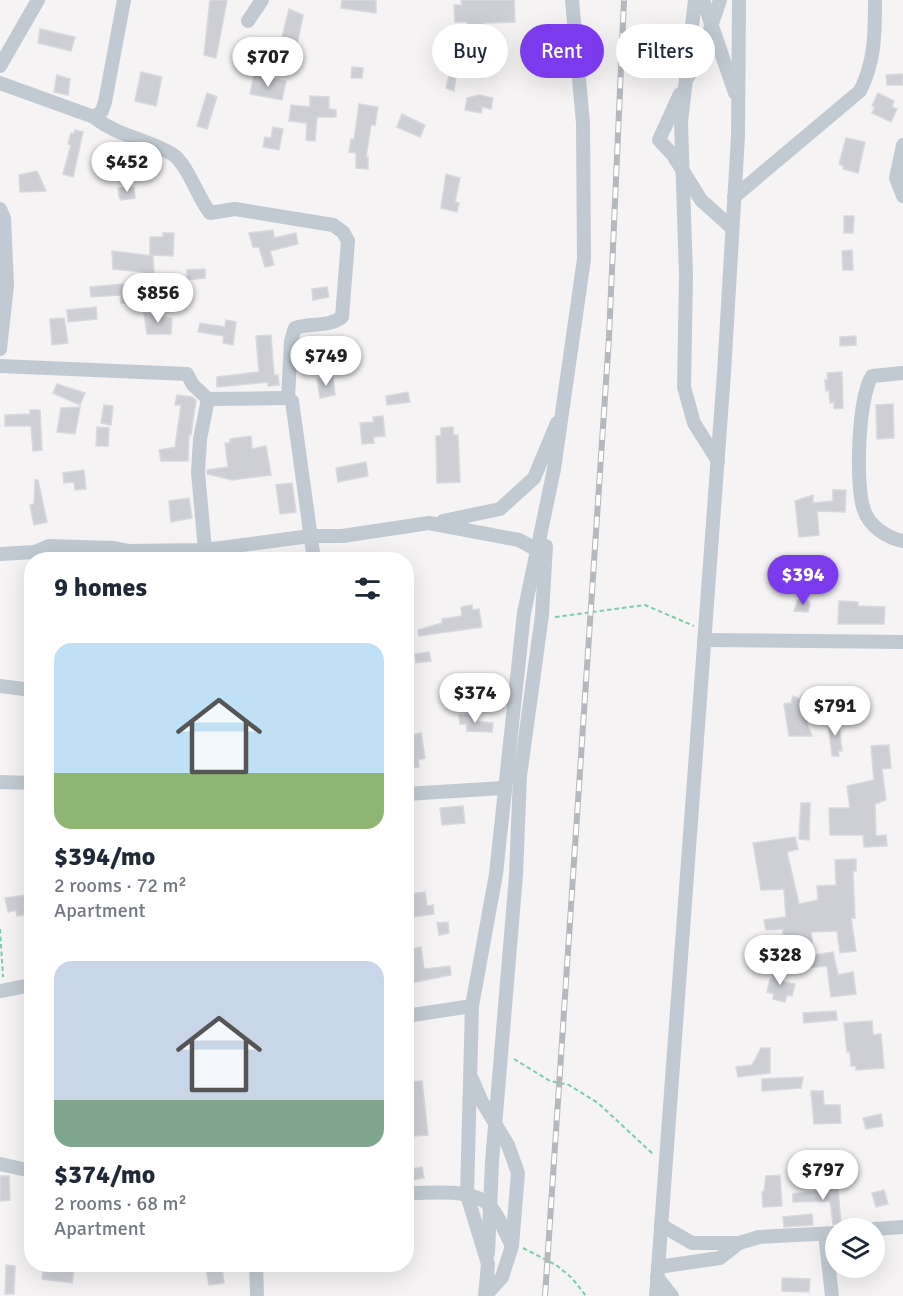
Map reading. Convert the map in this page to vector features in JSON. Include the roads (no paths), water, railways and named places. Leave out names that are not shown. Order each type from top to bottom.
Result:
[{"type":"street","points":[[0,66],[38,0]]},
{"type":"street","points":[[94,117],[102,111],[105,102],[124,0]]},
{"type":"street","points":[[248,21],[262,0]]},
{"type":"street","points":[[488,1264],[468,1195],[472,1006],[495,874],[503,788],[525,614],[545,522],[564,410],[585,259],[583,123],[572,0]]},
{"type":"street","points":[[695,0],[681,122],[684,173],[684,387],[694,423],[718,461]]},
{"type":"street","points":[[703,0],[712,24]]},
{"type":"street","points":[[712,24],[720,0]]},
{"type":"street","points":[[656,1296],[718,461],[739,104],[739,0]]},
{"type":"street","points":[[734,197],[860,91],[870,71],[875,37],[875,0]]},
{"type":"street","points":[[715,33],[739,104]]},
{"type":"street","points":[[687,78],[659,140],[673,155],[701,200],[732,228]]},
{"type":"street","points":[[0,83],[94,117],[115,130],[173,154],[188,171],[198,197],[210,213],[235,209],[333,225],[342,232],[348,241],[342,317],[334,323],[306,324],[295,328],[291,341],[288,398]]},
{"type":"street","points":[[903,144],[896,178],[903,196]]},
{"type":"street","points":[[0,209],[4,219],[7,285],[0,349]]},
{"type":"street","points":[[0,366],[187,374],[193,385],[208,399],[288,398],[292,401],[313,552]]},
{"type":"street","points":[[903,373],[876,374],[870,379],[861,405],[859,437],[864,512],[881,531],[903,541]]},
{"type":"street","points":[[205,550],[198,472],[208,399]]},
{"type":"street","points":[[175,552],[310,536],[342,536],[458,519],[500,508],[534,478],[564,410]]},
{"type":"street","points":[[485,1295],[495,1124],[516,875],[520,776],[542,615],[547,543],[545,522]]},
{"type":"street","points":[[429,523],[519,540],[539,551]]},
{"type":"street","points":[[35,552],[49,546],[114,548],[123,552]]},
{"type":"street","points":[[0,554],[24,553]]},
{"type":"street","points":[[704,636],[903,642]]},
{"type":"street","points":[[0,686],[24,689]]},
{"type":"street","points":[[0,782],[24,783]]},
{"type":"street","points":[[414,794],[503,788]]},
{"type":"street","points":[[2,991],[24,987]]},
{"type":"street","points":[[414,1015],[472,1006]]},
{"type":"street","points":[[471,1077],[508,1145],[519,1173],[512,1246],[502,1276],[485,1295]]},
{"type":"street","points":[[0,1164],[24,1169]]},
{"type":"street","points":[[414,1193],[468,1195],[480,1199],[491,1206],[512,1246]]},
{"type":"street","points":[[661,1225],[692,1243],[739,1243],[759,1237],[825,1233]]},
{"type":"street","points":[[885,1228],[903,1227]]},
{"type":"street","points":[[657,1272],[720,1258],[739,1243]]},
{"type":"street","points":[[256,1272],[256,1296]]},
{"type":"street","points":[[657,1272],[672,1296]]},
{"type":"street","points":[[831,1278],[832,1296]]},
{"type":"railway","points":[[545,1296],[609,337],[624,0]]}]
